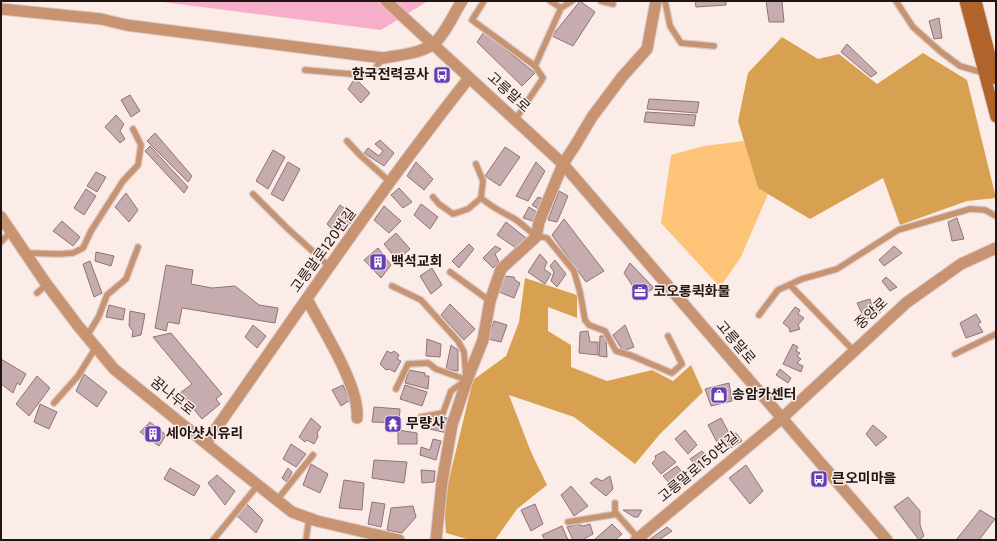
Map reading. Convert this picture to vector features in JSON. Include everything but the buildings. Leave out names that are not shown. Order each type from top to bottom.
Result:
[{"type":"main road","points":[[966,1],[996,117]]},
{"type":"main road","points":[[976,1],[996,79]]},
{"type":"street","name":"고릉말로","points":[[386,1],[562,164],[887,540]]},
{"type":"street","points":[[1,9],[101,18],[126,24],[383,58],[417,52],[433,44],[446,27],[462,1]]},
{"type":"street","points":[[436,540],[442,482],[452,425],[466,380],[484,340],[490,301],[500,269],[536,237],[539,222],[562,164],[592,117],[622,77],[646,49],[656,1]]},
{"type":"street","name":"고릉말로120번길","points":[[206,443],[391,182],[440,114],[469,78]]},
{"type":"street","name":"꿈나무로","points":[[1,217],[47,284],[114,369],[292,512],[309,518],[399,540]]},
{"type":"street","name":"중앙로","points":[[781,419],[906,303],[933,282],[961,264],[996,248]]},
{"type":"street","points":[[307,299],[345,371],[358,407],[357,418]]},
{"type":"street","name":"고릉말로150번길","points":[[637,539],[781,419]]},
{"type":"lane","points":[[484,1],[472,20],[535,66],[543,78],[515,120]]},
{"type":"lane","points":[[550,1],[561,8]]},
{"type":"lane","points":[[535,66],[561,8],[572,1]]},
{"type":"lane","points":[[601,1],[614,4]]},
{"type":"lane","points":[[665,1],[670,26],[681,43],[714,46]]},
{"type":"lane","points":[[896,1],[913,27],[941,52],[960,66],[984,73]]},
{"type":"lane","points":[[305,70],[362,75],[372,73],[383,58]]},
{"type":"lane","points":[[26,253],[73,253],[83,248],[91,231],[123,181],[138,165],[141,145],[133,129]]},
{"type":"lane","points":[[347,141],[361,156],[391,182]]},
{"type":"lane","points":[[433,197],[439,204],[453,214],[468,209],[481,198],[483,181],[476,164]]},
{"type":"lane","points":[[253,194],[287,228],[330,267]]},
{"type":"lane","points":[[481,198],[494,210],[513,219],[536,237],[547,238],[574,271],[580,292],[585,320],[589,326],[605,331],[616,351],[630,355],[672,373],[682,364],[668,336]]},
{"type":"lane","points":[[759,315],[778,290],[837,269],[898,230],[970,209],[985,210],[996,216]]},
{"type":"lane","points":[[1,242],[11,231]]},
{"type":"lane","points":[[87,336],[99,316],[107,295],[126,279],[138,247]]},
{"type":"lane","points":[[450,272],[490,301]]},
{"type":"lane","points":[[37,293],[47,284]]},
{"type":"lane","points":[[790,285],[854,351]]},
{"type":"lane","points":[[392,286],[421,300],[458,341],[464,352],[466,380]]},
{"type":"lane","points":[[955,354],[996,334]]},
{"type":"lane","points":[[54,403],[78,376],[96,347]]},
{"type":"lane","points":[[396,389],[408,364],[428,363],[436,369],[466,380]]},
{"type":"lane","points":[[421,417],[443,413],[451,391],[466,380]]},
{"type":"lane","points":[[277,500],[313,455]]},
{"type":"lane","points":[[213,540],[258,485]]},
{"type":"lane","points":[[615,503],[615,512],[637,539]]},
{"type":"lane","points":[[568,522],[617,514]]},
{"type":"lane","points":[[306,540],[309,518]]},
{"type":"shaded area","points":[[155,1],[428,1],[381,30]]},
{"type":"shaded area","points":[[782,37],[818,59],[839,54],[877,84],[923,53],[967,80],[996,198],[967,201],[900,225],[883,178],[810,219],[758,188],[738,121],[748,73]]},
{"type":"shaded area","points":[[744,141],[758,188],[768,194],[741,257],[720,287],[661,223],[671,155],[704,146]]},
{"type":"shaded area","points":[[525,278],[577,295],[577,318],[548,307],[548,331],[571,345],[571,367],[607,381],[652,370],[673,381],[691,365],[703,392],[660,434],[635,464],[574,417],[509,395],[531,452],[547,485],[517,509],[495,540],[470,540],[446,533],[444,500],[473,380],[506,356],[519,322]]},
{"type":"place","name":"한국전력공사","points":[[442,75]]},
{"type":"place","name":"백석교회","points":[[378,262]]},
{"type":"place","name":"코오롱퀵화물","points":[[640,292]]},
{"type":"place","name":"송암카센터","points":[[719,395]]},
{"type":"place","name":"무량사","points":[[393,424]]},
{"type":"place","name":"세아샷시유리","points":[[153,434]]},
{"type":"place","name":"큰오미마을","points":[[819,479]]}]
